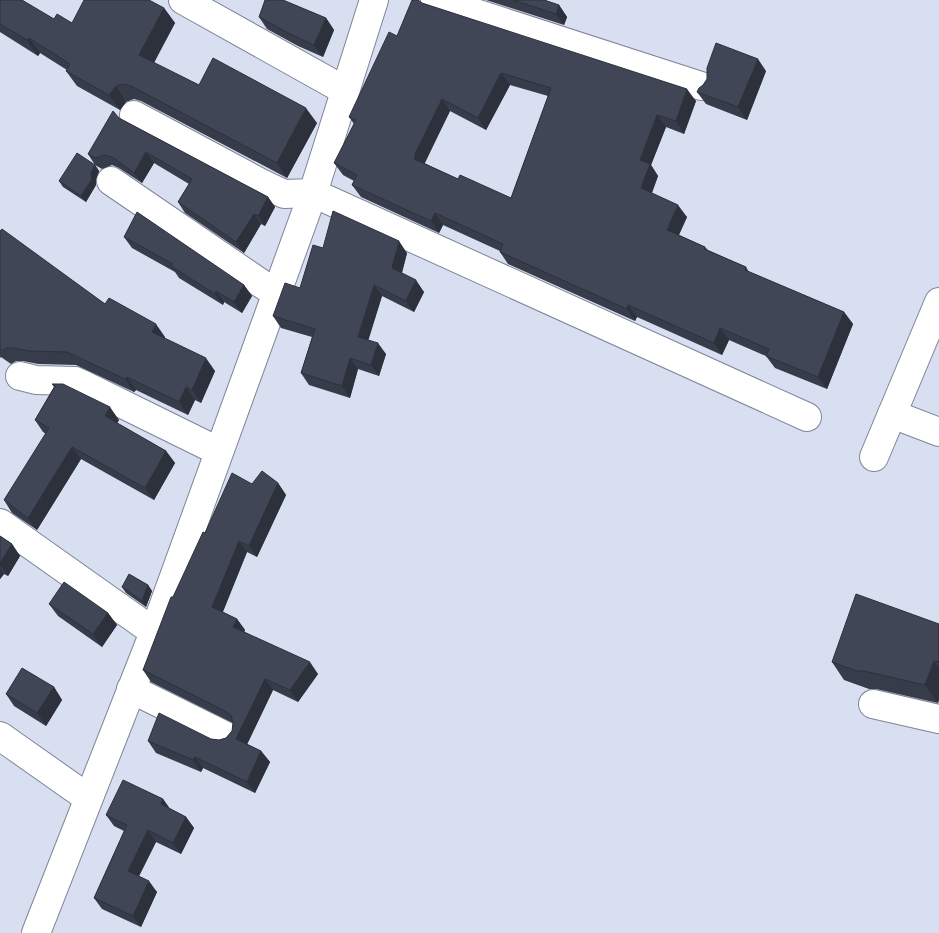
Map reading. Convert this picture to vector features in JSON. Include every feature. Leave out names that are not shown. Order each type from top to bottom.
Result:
[{"type":"street","points":[[183,0],[344,90]]},
{"type":"street","points":[[36,933],[154,632],[275,293],[313,193],[374,0]]},
{"type":"street","points":[[435,0],[701,86]]},
{"type":"street","points":[[134,115],[284,194],[313,193],[807,417]]},
{"type":"street","points":[[111,181],[275,293]]},
{"type":"street","points":[[874,457],[892,414],[933,333],[939,302]]},
{"type":"street","points":[[20,376],[36,380],[75,381],[218,451]]},
{"type":"street","points":[[892,414],[939,432]]},
{"type":"street","points":[[0,523],[154,632]]},
{"type":"street","points":[[131,690],[226,736]]},
{"type":"street","points":[[873,704],[939,719]]},
{"type":"street","points":[[0,736],[88,798]]},
{"type":"building","points":[[0,0],[22,0],[54,19],[57,14],[72,23],[84,0],[149,0],[164,8],[139,55],[199,85],[213,58],[306,108],[277,163],[131,86],[123,84],[116,86],[109,95],[66,71],[70,64],[29,38],[27,40],[0,24]]},
{"type":"building","points":[[265,0],[283,0],[326,18],[314,45],[259,17]]},
{"type":"building","points":[[412,0],[418,0],[422,3],[687,89],[676,121],[657,115],[640,160],[650,164],[641,188],[678,205],[667,230],[705,247],[704,249],[746,267],[745,270],[844,312],[818,377],[766,356],[769,349],[720,328],[714,343],[628,305],[627,309],[500,252],[503,244],[435,213],[431,221],[352,185],[357,175],[334,163],[356,120],[349,117],[389,32],[397,36]],"holes":[[[501,73],[551,88],[511,198],[460,175],[458,179],[414,159],[442,99],[478,118]]]},
{"type":"building","points":[[513,0],[544,0],[559,5],[556,14]]},
{"type":"building","points":[[716,43],[758,59],[738,107],[697,92],[707,79],[707,68]]},
{"type":"building","points":[[113,111],[119,118],[268,197],[258,216],[254,214],[236,242],[178,202],[192,179],[146,152],[134,173],[112,157],[104,155],[95,158],[88,154]]},
{"type":"building","points":[[77,153],[95,165],[91,173],[92,179],[81,196],[59,181]]},
{"type":"building","points":[[333,211],[399,241],[392,268],[416,280],[406,301],[374,285],[358,337],[378,343],[371,365],[350,358],[342,386],[301,373],[315,329],[273,316],[285,283],[300,288],[313,245],[323,248]]},
{"type":"building","points":[[137,212],[244,285],[234,302],[216,291],[215,294],[171,266],[173,264],[124,237]]},
{"type":"building","points":[[2,229],[105,304],[109,298],[156,324],[152,332],[206,358],[192,390],[186,387],[179,402],[127,377],[125,379],[67,352],[29,351],[14,348],[7,348],[2,351],[0,349],[0,231]]},
{"type":"building","points":[[52,384],[63,384],[110,407],[105,416],[166,451],[145,488],[72,447],[28,518],[4,500],[49,428],[35,420],[55,386]]},
{"type":"building","points":[[262,471],[278,483],[249,546],[239,541],[212,607],[237,619],[233,627],[310,662],[290,690],[265,679],[236,739],[261,751],[247,782],[195,757],[193,760],[148,741],[159,713],[211,739],[219,740],[226,738],[232,731],[233,723],[231,715],[225,711],[143,670],[171,597],[173,597],[203,532],[205,533],[232,473],[252,484]]},
{"type":"building","points":[[0,536],[12,544],[0,563]]},
{"type":"building","points":[[129,574],[148,585],[142,601],[122,587]]},
{"type":"building","points":[[64,582],[108,613],[93,634],[49,604]]},
{"type":"building","points":[[856,594],[939,624],[939,662],[934,661],[925,685],[857,671],[832,662]]},
{"type":"building","points":[[22,668],[54,687],[37,713],[6,694]]},
{"type":"building","points":[[123,780],[163,799],[161,804],[186,817],[173,843],[148,830],[128,871],[149,881],[133,916],[94,898],[127,825],[106,815]]}]
